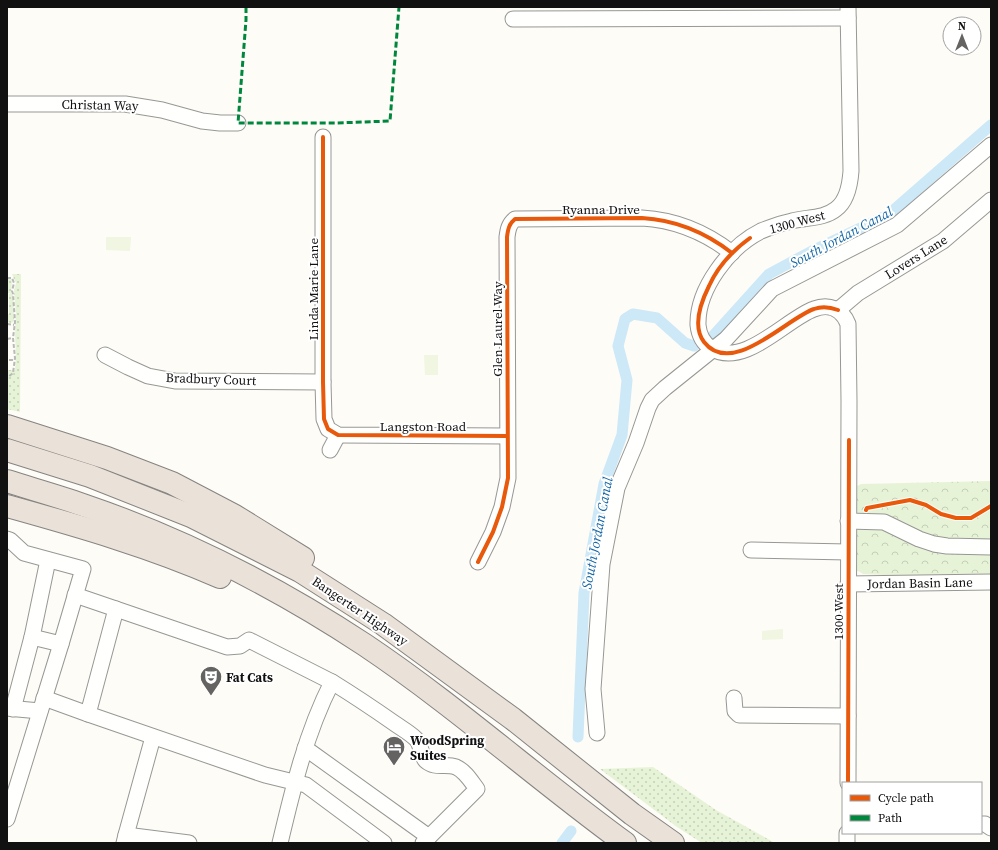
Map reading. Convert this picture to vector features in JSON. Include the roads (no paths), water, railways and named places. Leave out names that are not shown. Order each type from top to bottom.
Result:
[{"type":"highway","points":[[7,426],[107,458],[172,483],[235,516],[297,554],[377,609],[475,684],[513,719]]},
{"type":"highway","name":"Bangerter Highway","points":[[7,450],[90,476],[191,516],[300,571],[383,624],[513,719],[632,814],[673,843]]},
{"type":"highway","name":"Bangerter Highway","points":[[7,481],[83,505],[155,532],[206,554],[280,593],[367,646],[433,694],[625,843]]},
{"type":"highway","points":[[7,506],[90,531],[193,566],[267,598],[367,646]]},
{"type":"street","points":[[513,19],[848,13]]},
{"type":"street","name":"1300 West","points":[[713,349],[703,341],[699,332],[698,323],[700,308],[709,285],[716,273],[732,253],[750,238],[771,227],[794,220],[822,216],[832,212],[840,206],[845,198],[851,171],[848,13]]},
{"type":"street","name":"Christan Way","points":[[7,104],[125,104],[145,106],[202,121],[238,123]]},
{"type":"street","name":"Linda Marie Lane","points":[[323,137],[324,419],[328,429],[338,435]]},
{"type":"street","points":[[597,733],[593,689],[602,564],[617,488],[636,444],[652,400],[726,340],[772,288],[897,225],[991,145]]},
{"type":"street","name":"Lovers Lane","points":[[838,310],[858,293],[943,241],[991,200]]},
{"type":"street","name":"Ryanna Drive","points":[[511,222],[515,219],[642,218],[662,220],[683,225],[698,231],[713,239],[732,253]]},
{"type":"street","name":"Glen Laurel Way","points":[[478,562],[494,532],[502,507],[508,478],[507,237],[511,222]]},
{"type":"street","points":[[713,349],[724,352],[739,352],[762,341],[814,309],[825,307],[838,310]]},
{"type":"street","name":"1300 West","points":[[838,310],[844,316],[848,328],[848,782]]},
{"type":"street","name":"Bradbury Court","points":[[105,355],[148,376],[175,380],[323,382]]},
{"type":"street","points":[[330,450],[338,435]]},
{"type":"street","name":"Langston Road","points":[[338,435],[508,436]]},
{"type":"street","points":[[848,520],[884,522],[919,539],[934,544],[991,547]]},
{"type":"street","points":[[7,539],[24,553],[83,570],[7,819]]},
{"type":"street","points":[[751,550],[848,552]]},
{"type":"street","points":[[48,560],[32,637],[10,709],[42,704],[88,714],[265,775],[306,785],[384,843]]},
{"type":"street","name":"Jordan Basin Lane","points":[[848,584],[991,582]]},
{"type":"street","points":[[75,595],[227,647],[240,646],[249,640],[332,682],[357,697],[418,740],[425,760],[435,765],[455,766],[462,770],[477,789],[426,840],[305,748]]},
{"type":"street","points":[[88,714],[116,609]]},
{"type":"street","points":[[32,637],[61,644]]},
{"type":"street","points":[[280,843],[294,781],[320,706],[332,682]]},
{"type":"street","points":[[734,698],[735,710],[740,715],[848,716]]},
{"type":"street","points":[[153,737],[125,839],[189,843]]},
{"type":"street","points":[[982,824],[985,824],[991,828]]},
{"type":"waterway","name":"South Jordan Canal","points":[[713,336],[769,274],[812,251],[888,215],[991,125]]},
{"type":"waterway","name":"South Jordan Canal","points":[[578,737],[584,593],[604,484],[622,435],[627,380],[618,346],[625,319],[633,314],[657,318],[685,343],[694,346]]},
{"type":"waterway","name":"South Jordan Canal","points":[[562,843],[571,831]]},
{"type":"place","name":"Fat Cats","points":[[211,696]]},
{"type":"place","name":"WoodSpring Suites","points":[[394,766]]}]
